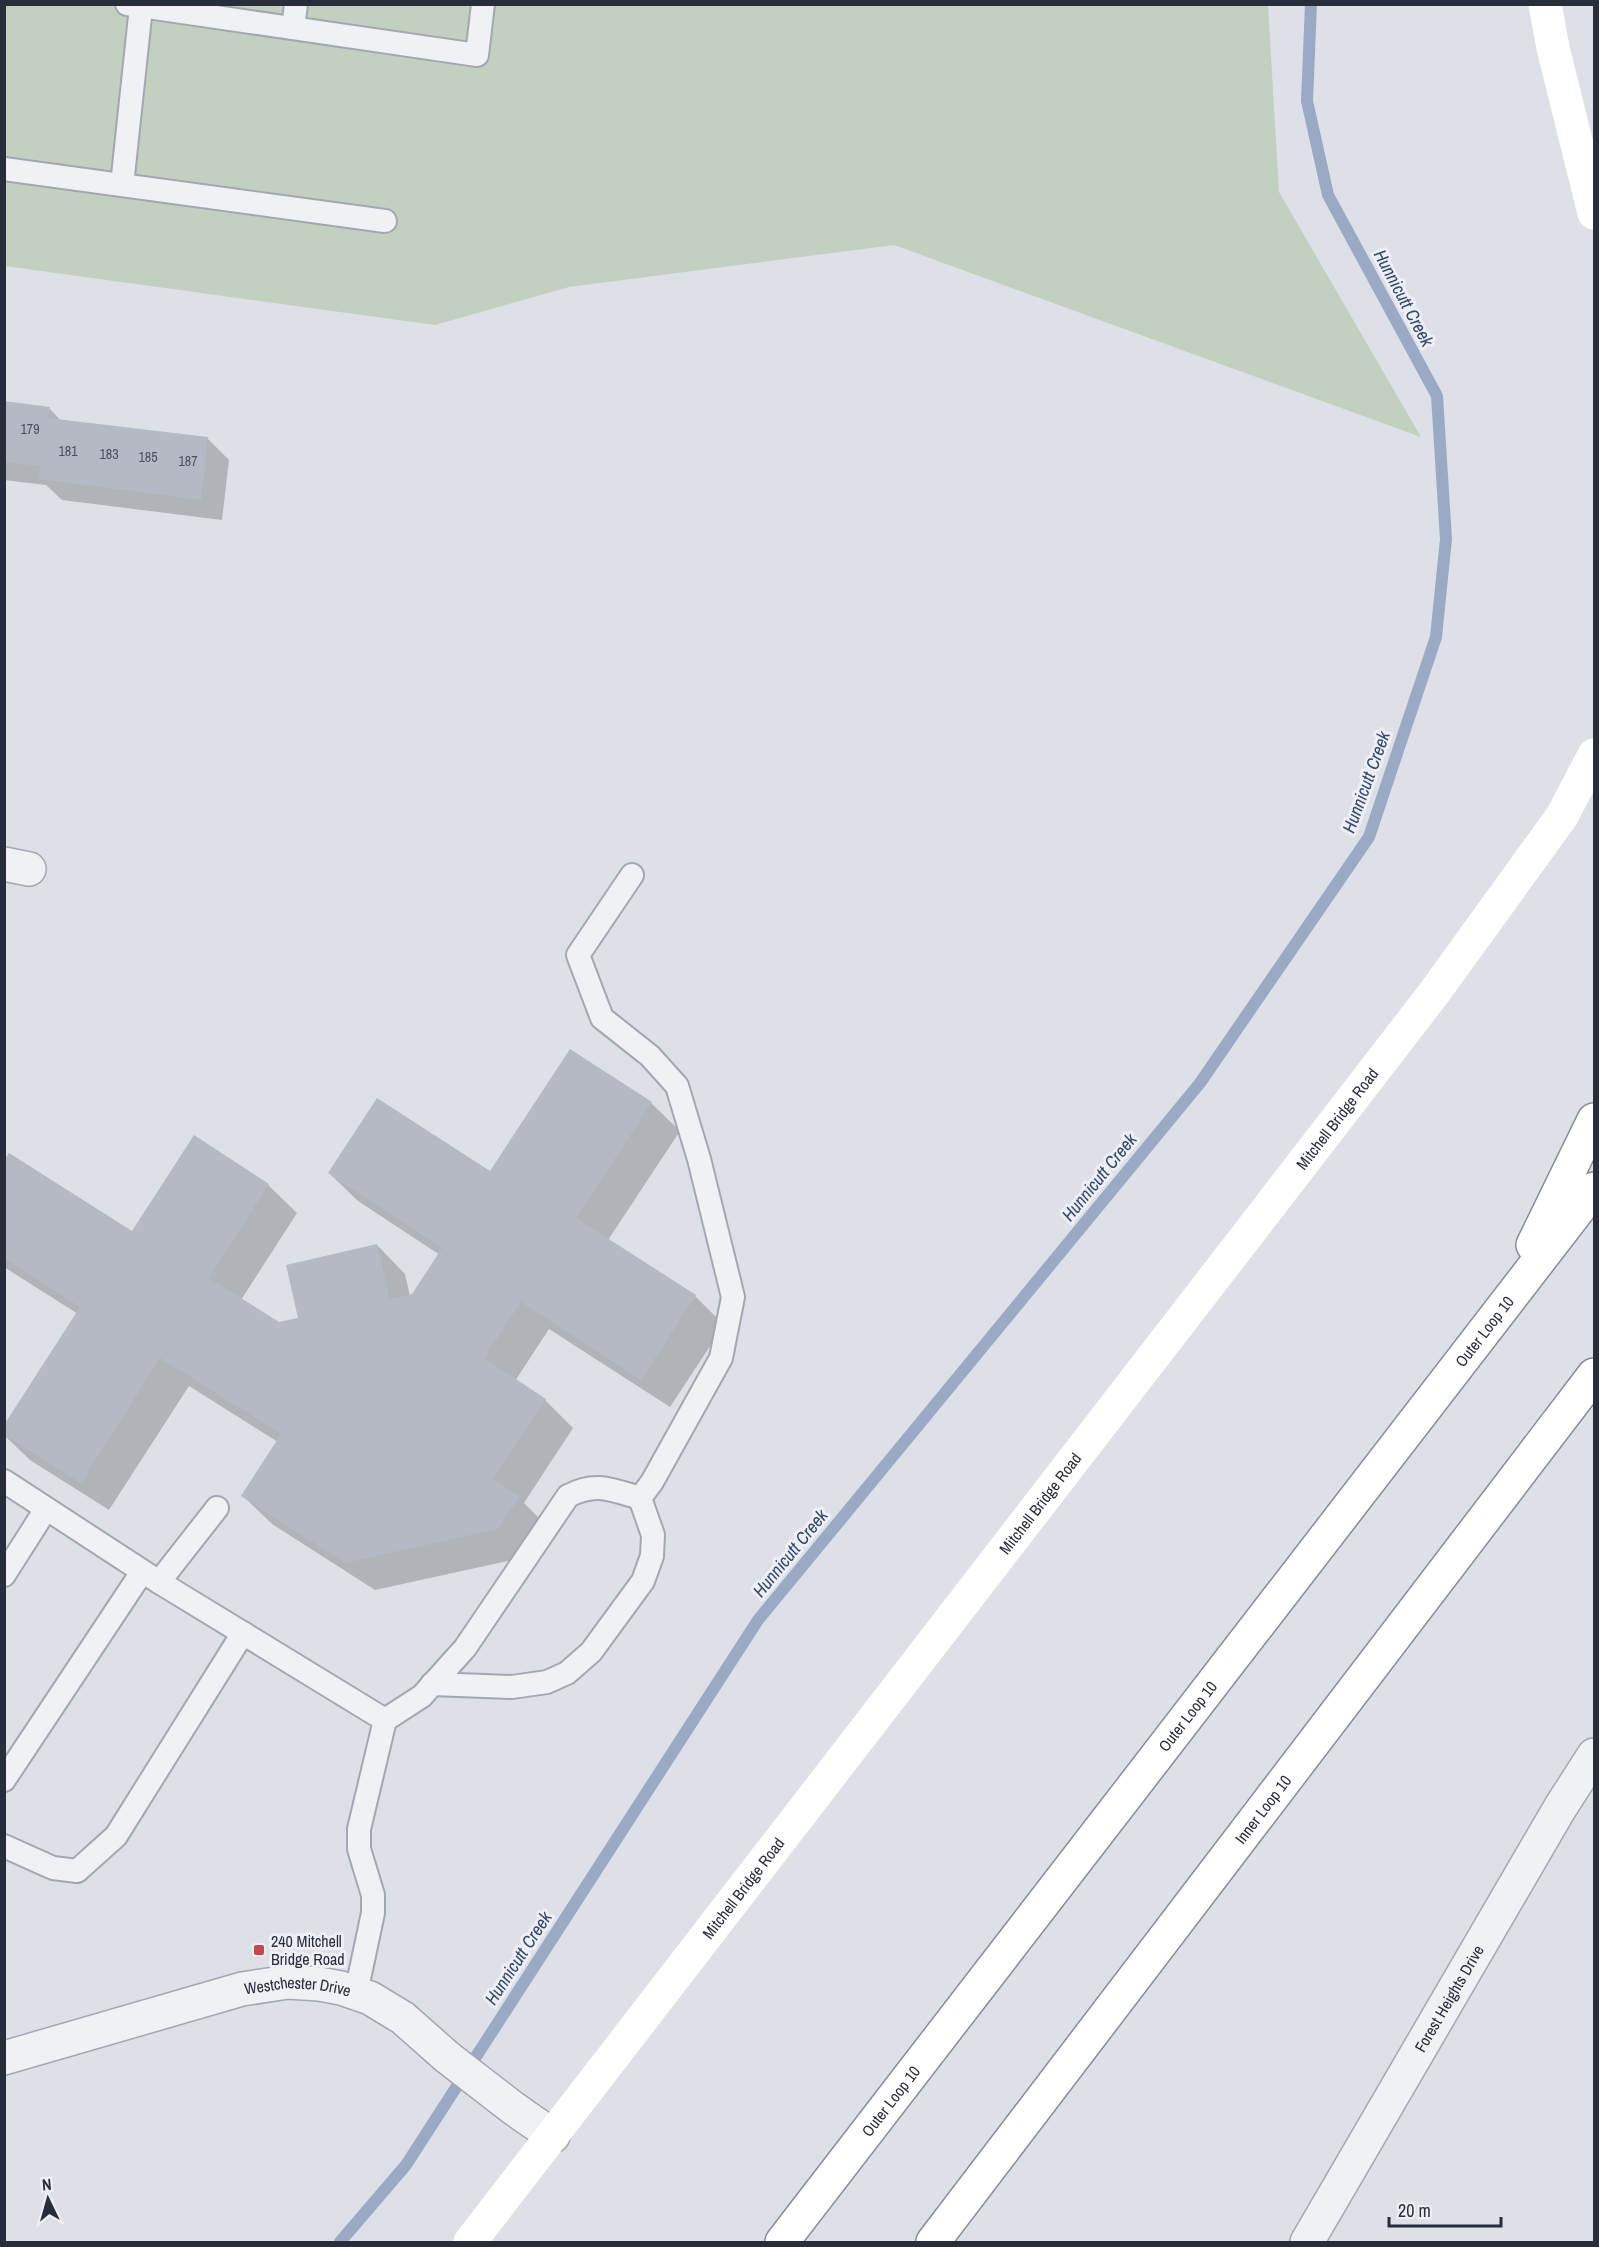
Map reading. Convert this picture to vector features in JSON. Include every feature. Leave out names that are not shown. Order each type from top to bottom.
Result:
[{"type":"main road","points":[[1545,4],[1553,48],[1594,213]]},
{"type":"main road","name":"Mitchell Bridge Road","points":[[470,2242],[1434,993],[1562,816],[1594,755]]},
{"type":"main road","points":[[1501,1310],[1594,1120]]},
{"type":"main road","name":"Outer Loop 10","points":[[782,2242],[1594,1190]]},
{"type":"main road","name":"Inner Loop 10","points":[[933,2242],[1592,1380]]},
{"type":"street","name":"Forest Heights Drive","points":[[1307,2242],[1594,1755]]},
{"type":"street","name":"Westchester Drive","points":[[4,2058],[242,1989],[288,1982],[319,1984],[370,1998],[403,2018],[447,2057],[553,2136]]},
{"type":"lane","points":[[293,28],[296,4]]},
{"type":"lane","points":[[122,185],[134,5],[477,55],[483,4]]},
{"type":"lane","points":[[4,169],[385,222]]},
{"type":"lane","points":[[632,875],[578,955],[602,1018],[650,1056],[677,1086],[699,1159],[733,1296],[721,1358],[652,1482],[640,1498]]},
{"type":"lane","points":[[4,1481],[150,1577],[385,1720]]},
{"type":"lane","points":[[356,1993],[373,1913],[373,1895],[359,1849],[359,1829],[385,1720],[422,1696],[465,1648],[568,1496],[582,1488],[602,1486],[640,1498]]},
{"type":"lane","points":[[432,1684],[513,1687],[547,1683],[567,1673],[591,1652],[643,1581],[652,1556],[653,1535],[640,1498]]},
{"type":"lane","points":[[4,1780],[150,1577],[217,1508]]},
{"type":"lane","points":[[4,1575],[46,1509]]},
{"type":"lane","points":[[4,1846],[53,1868],[77,1871],[101,1850],[116,1836],[243,1633]]},
{"type":"green space","points":[[5,5],[1268,5],[1279,192],[1421,437],[894,245],[569,287],[435,325],[5,266]]},
{"type":"building","points":[[4,401],[50,407],[48,418],[208,437],[201,500],[39,479],[40,466],[4,462]]},
{"type":"building","points":[[570,1049],[652,1102],[576,1218],[696,1295],[641,1380],[521,1302],[484,1358],[546,1399],[493,1479],[520,1496],[498,1529],[345,1563],[241,1496],[281,1434],[160,1358],[81,1483],[4,1435],[4,1425],[80,1307],[4,1258],[4,1160],[9,1153],[132,1231],[194,1135],[269,1184],[209,1278],[279,1322],[298,1318],[286,1265],[377,1244],[390,1299],[412,1294],[442,1248],[328,1173],[377,1098],[490,1171]]},
{"type":"waterway","name":"Hunnicutt Creek","points":[[340,2242],[406,2165],[758,1620],[1200,1083],[1369,837],[1436,637],[1446,539],[1437,396],[1328,195],[1307,101],[1311,4]]},
{"type":"place","name":"240 Mitchell Bridge Road","points":[[259,1950]]}]
